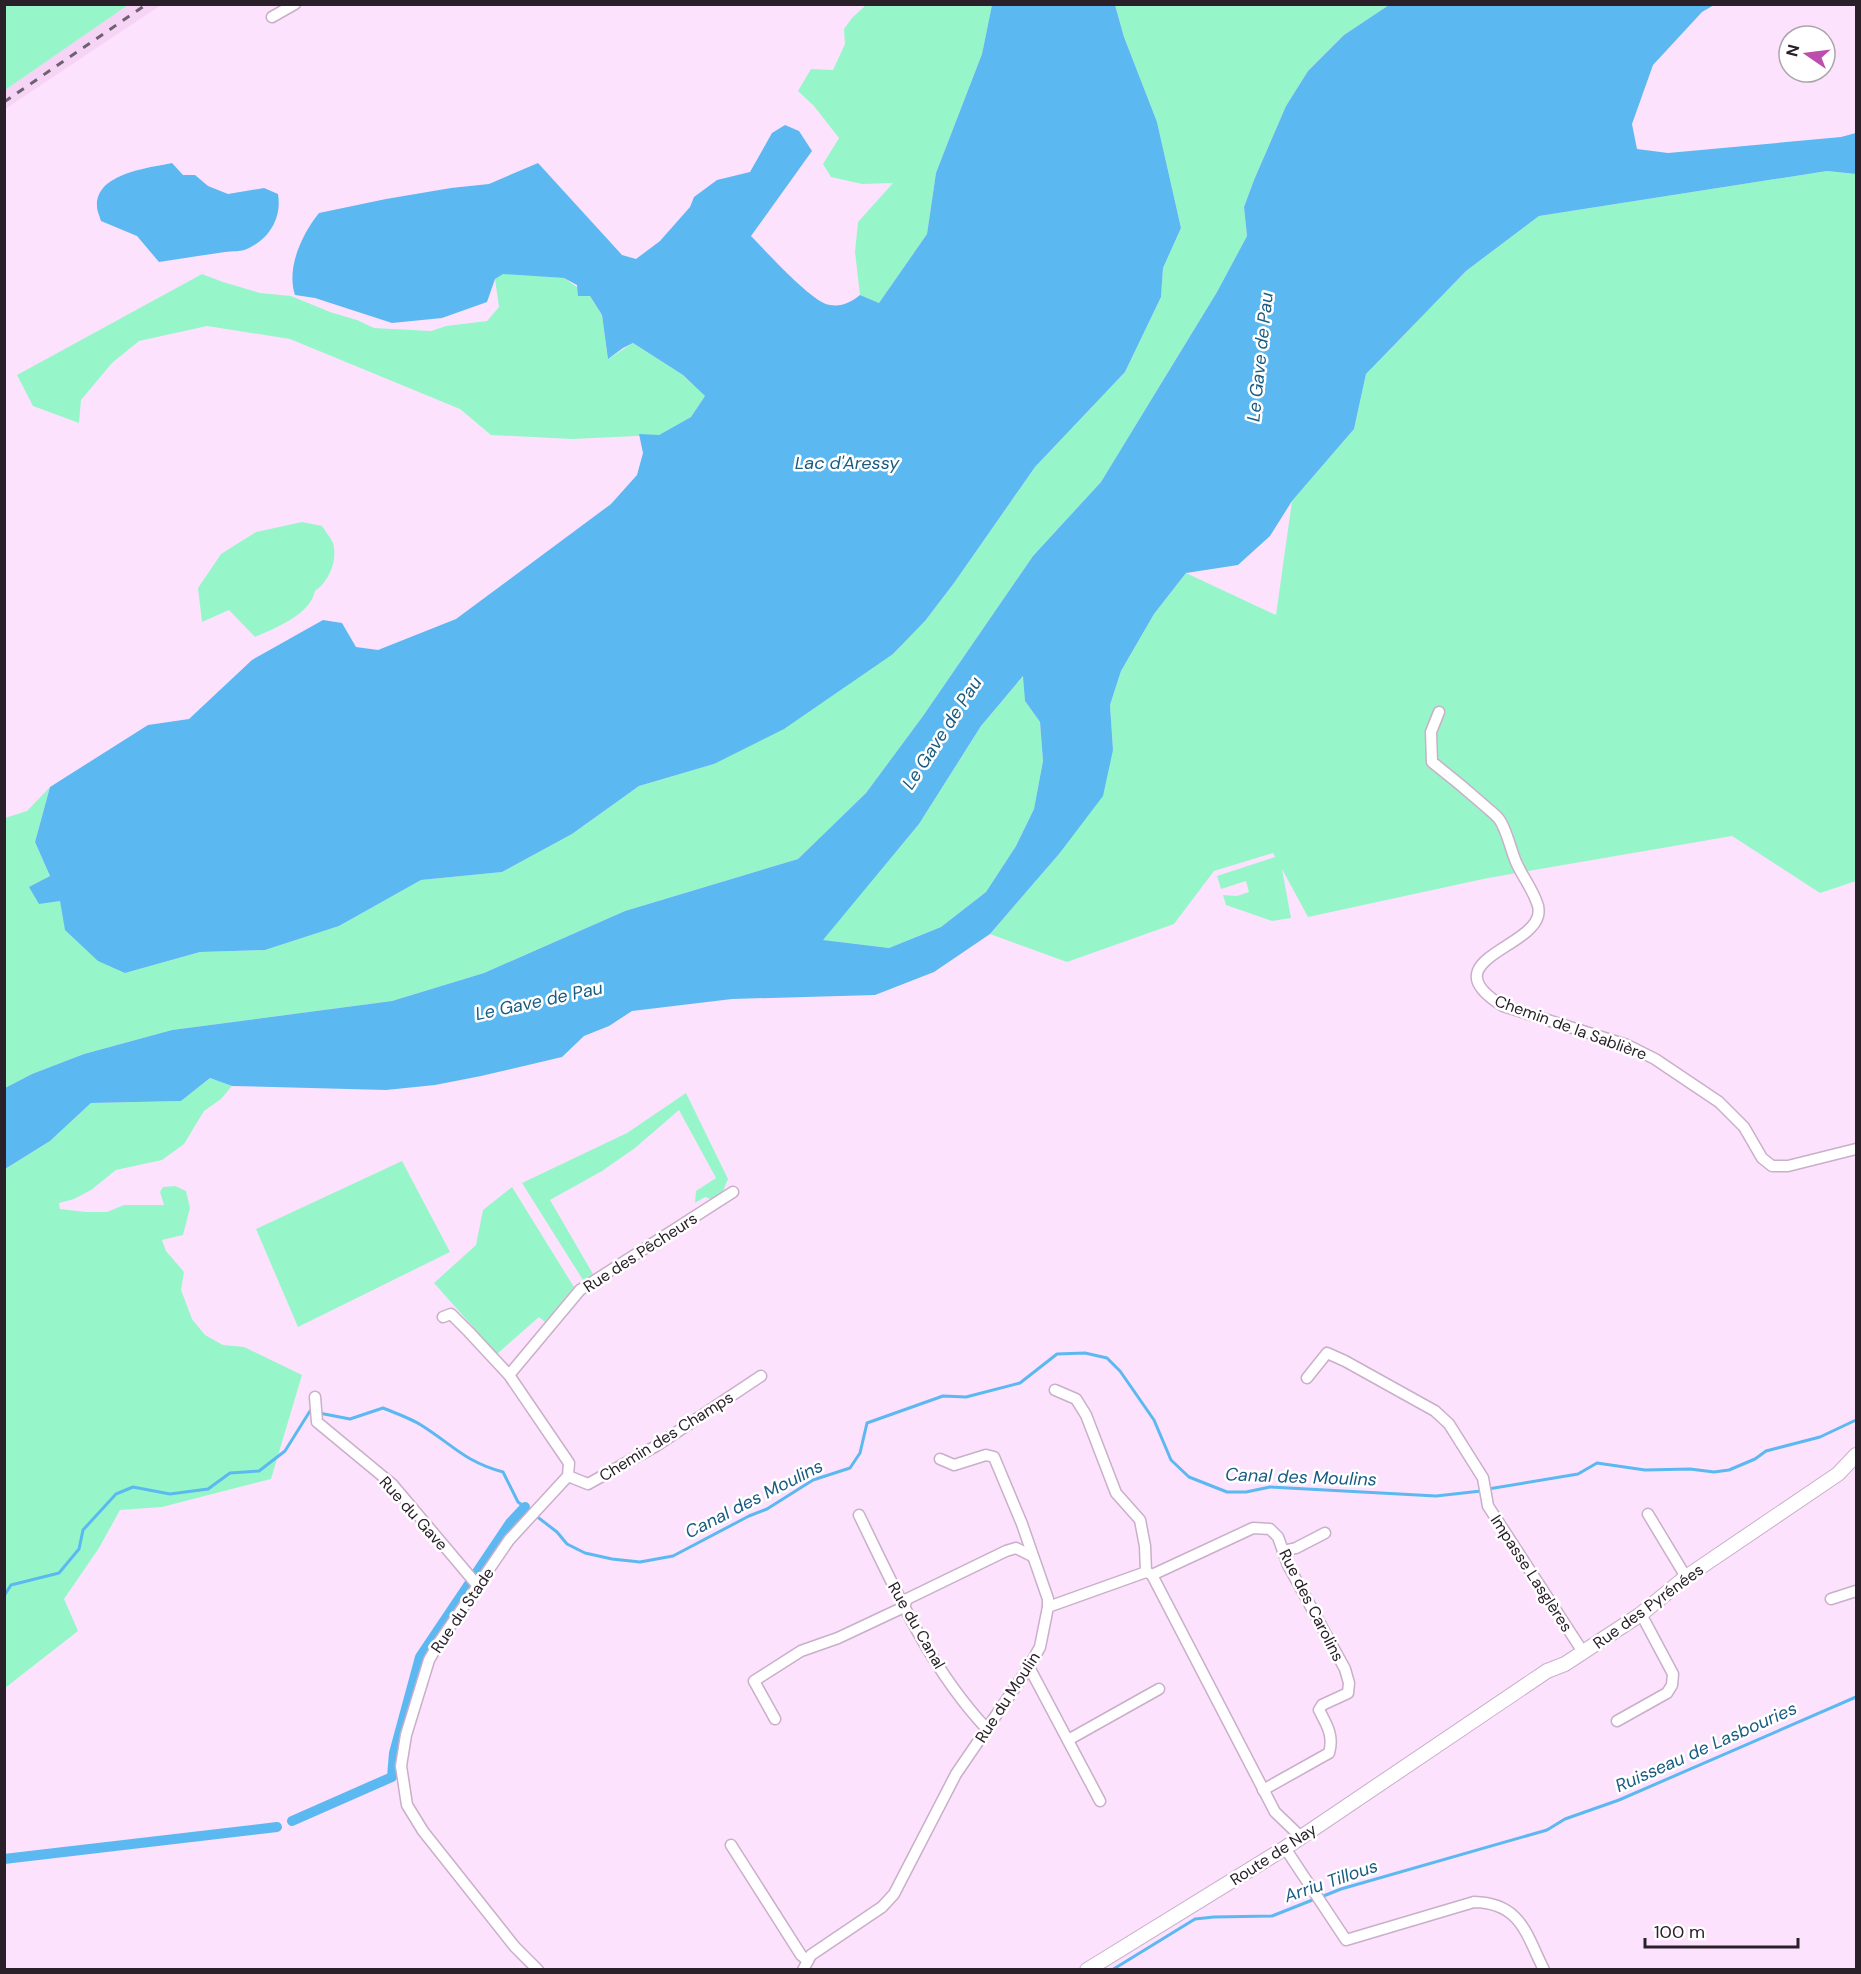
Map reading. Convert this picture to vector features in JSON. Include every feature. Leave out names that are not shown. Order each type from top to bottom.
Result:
[{"type":"main road","name":"Rue des Pyrénées","points":[[1455,1733],[1547,1671],[1565,1664],[1641,1614],[1686,1577],[1838,1474],[1857,1455]]},
{"type":"main road","name":"Rue des Pyrénées","points":[[1838,1474],[1857,1468]]},
{"type":"main road","name":"Route de Nay","points":[[1087,1970],[1285,1848],[1455,1733]]},
{"type":"street","points":[[272,17],[295,4]]},
{"type":"street","name":"Chemin de la Sablière","points":[[1439,712],[1431,732],[1432,762],[1499,819],[1517,864],[1535,897],[1539,911],[1534,926],[1520,938],[1492,954],[1482,966],[1478,977],[1479,986],[1487,996],[1503,1006],[1627,1045],[1655,1059],[1719,1102],[1744,1127],[1762,1158],[1772,1166],[1788,1166],[1857,1149]]},
{"type":"street","name":"Rue des Pêcheurs","points":[[509,1375],[580,1290],[733,1192]]},
{"type":"street","points":[[443,1317],[451,1314],[509,1375],[568,1463],[568,1476]]},
{"type":"street","name":"Impasse Lasglères","points":[[1307,1378],[1327,1353],[1435,1412],[1449,1424],[1483,1478],[1488,1506],[1583,1652]]},
{"type":"street","name":"Chemin des Champs","points":[[568,1476],[588,1484],[656,1446],[761,1376]]},
{"type":"street","points":[[1055,1390],[1076,1399],[1086,1415],[1116,1493],[1140,1520],[1149,1573],[1275,1812],[1301,1837]]},
{"type":"street","name":"Rue du Gave","points":[[316,1402],[316,1422],[392,1484],[474,1581]]},
{"type":"street","points":[[940,1459],[954,1465],[986,1455],[994,1457],[1023,1527],[1048,1599],[1048,1607],[1149,1573]]},
{"type":"street","name":"Rue du Stade","points":[[538,1970],[515,1947],[423,1831],[407,1804],[401,1766],[406,1735],[429,1659],[474,1581],[509,1539],[568,1476]]},
{"type":"street","points":[[1648,1514],[1686,1577]]},
{"type":"street","name":"Rue du Canal","points":[[859,1515],[910,1621],[964,1705],[986,1728]]},
{"type":"street","points":[[1012,1550],[1023,1527]]},
{"type":"street","name":"Rue des Carolins","points":[[1149,1573],[1253,1528],[1270,1530],[1278,1536],[1288,1565],[1345,1669],[1349,1683],[1348,1692],[1322,1705],[1319,1710],[1330,1732],[1332,1744],[1329,1753],[1263,1790]]},
{"type":"street","points":[[1283,1551],[1296,1548],[1325,1533]]},
{"type":"street","points":[[775,1719],[754,1681],[801,1651],[838,1638],[904,1607],[907,1599],[1016,1548],[1032,1556]]},
{"type":"street","points":[[1831,1599],[1857,1590]]},
{"type":"street","name":"Rue du Moulin","points":[[805,1965],[811,1955],[882,1907],[894,1894],[956,1774],[1029,1667],[1040,1647],[1048,1607]]},
{"type":"street","points":[[1617,1721],[1667,1693],[1672,1685],[1673,1674],[1641,1614]]},
{"type":"street","points":[[1029,1667],[1100,1801]]},
{"type":"street","points":[[1068,1740],[1159,1689]]},
{"type":"street","points":[[731,1845],[801,1955],[805,1965]]},
{"type":"street","points":[[1285,1848],[1346,1940],[1474,1902],[1490,1902],[1506,1909],[1519,1920],[1544,1970]]},
{"type":"shaded area","points":[[128,5],[161,5],[5,109],[5,90]]},
{"type":"green space","points":[[5,4],[128,4],[128,5],[5,90]]},
{"type":"green space","points":[[866,5],[992,5],[982,54],[936,173],[927,234],[879,303],[860,295],[855,252],[858,222],[893,183],[862,184],[831,177],[823,164],[839,138],[814,106],[798,91],[811,69],[833,70],[845,44],[844,29]]},
{"type":"green space","points":[[1115,5],[1389,5],[1344,35],[1308,71],[1286,106],[1244,207],[1247,236],[1217,292],[1101,482],[1033,556],[923,716],[866,793],[798,859],[625,911],[484,973],[392,1001],[172,1030],[84,1054],[32,1074],[5,1088],[5,818],[27,811],[50,787],[35,842],[50,876],[30,887],[60,901],[125,973],[200,952],[265,950],[339,926],[421,880],[502,872],[572,834],[639,786],[714,764],[893,654],[925,621],[954,583],[1035,467],[1125,372],[1161,297],[1163,268],[1181,228],[1157,122],[1124,37]]},
{"type":"green space","points":[[1827,171],[1856,174],[1856,881],[1820,893],[1732,836],[1488,878],[1308,917],[1282,869],[1291,918],[1272,921],[1226,905],[1223,895],[1237,896],[1249,892],[1246,881],[1221,889],[1217,876],[1275,857],[1273,853],[1214,871],[1174,924],[1067,962],[990,934],[1059,854],[1113,750],[1110,705],[1121,671],[1154,614],[1186,573],[1276,615],[1292,501],[1354,429],[1366,374],[1466,271],[1539,216]]},
{"type":"green space","points":[[503,273],[564,278],[590,296],[602,315],[608,359],[633,343],[683,375],[705,396],[691,417],[659,435],[572,439],[491,435],[460,409],[290,339],[207,326],[139,341],[112,363],[81,400],[79,423],[33,406],[17,375],[202,274],[260,293],[291,296],[374,328],[431,331],[446,326],[487,321],[499,307],[495,279]]},
{"type":"green space","points":[[302,522],[322,526],[332,541],[334,557],[328,576],[299,614],[255,637],[229,610],[202,622],[198,588],[221,554],[256,532]]},
{"type":"green space","points":[[1024,675],[1025,701],[1040,722],[1043,761],[1034,809],[1016,846],[986,892],[941,927],[889,948],[822,940],[919,824],[981,726]]},
{"type":"green space","points":[[210,1078],[232,1086],[221,1099],[204,1111],[184,1144],[162,1160],[116,1170],[91,1190],[74,1199],[59,1203],[60,1209],[107,1212],[124,1205],[164,1205],[160,1192],[163,1187],[175,1186],[186,1191],[190,1208],[183,1235],[162,1240],[166,1251],[184,1272],[181,1290],[192,1319],[205,1335],[223,1345],[244,1347],[302,1375],[271,1479],[162,1507],[120,1510],[99,1548],[64,1599],[78,1631],[5,1688],[5,1169],[50,1141],[91,1103],[181,1101]]},
{"type":"green space","points":[[686,1093],[728,1179],[723,1191],[711,1199],[705,1197],[695,1203],[696,1191],[716,1178],[679,1110],[635,1148],[602,1171],[550,1200],[593,1274],[583,1280],[522,1183],[627,1133]]},
{"type":"green space","points":[[402,1161],[450,1252],[298,1327],[256,1229]]},
{"type":"green space","points":[[512,1187],[574,1287],[545,1322],[539,1317],[497,1354],[434,1283],[476,1245],[483,1210]]},
{"type":"water","name":"Lac d'Aressy","points":[[992,5],[1115,5],[1124,37],[1157,122],[1181,228],[1163,268],[1161,297],[1125,372],[1035,467],[954,583],[925,621],[893,654],[784,729],[714,764],[639,786],[572,834],[502,872],[421,880],[339,926],[265,950],[200,952],[125,973],[98,961],[65,930],[60,901],[39,904],[29,887],[50,876],[35,842],[50,787],[148,725],[189,719],[252,660],[323,620],[342,623],[356,647],[378,650],[456,619],[611,504],[637,475],[643,453],[639,434],[659,435],[691,417],[705,396],[683,375],[633,343],[608,359],[602,315],[590,296],[578,296],[577,285],[564,278],[503,274],[495,279],[487,302],[442,318],[392,323],[315,298],[295,295],[293,274],[297,252],[319,213],[386,199],[489,184],[538,163],[622,255],[636,259],[660,241],[690,207],[694,197],[717,180],[750,172],[772,133],[785,125],[799,131],[812,151],[751,236],[801,286],[822,302],[842,305],[860,295],[879,303],[927,234],[936,173],[982,54]]},
{"type":"water","name":"Le Gave de Pau","points":[[1389,5],[1714,5],[1702,12],[1653,65],[1632,124],[1637,149],[1668,153],[1841,137],[1856,133],[1856,174],[1827,171],[1539,216],[1466,271],[1366,374],[1354,429],[1292,501],[1270,536],[1238,565],[1186,573],[1154,614],[1121,671],[1110,705],[1113,750],[1103,796],[1059,854],[990,934],[934,972],[875,995],[732,999],[632,1011],[609,1026],[584,1036],[562,1057],[435,1085],[386,1090],[232,1086],[210,1078],[181,1101],[91,1103],[50,1141],[5,1169],[5,1088],[32,1074],[84,1054],[172,1030],[392,1001],[484,973],[625,911],[798,859],[866,793],[923,716],[1033,556],[1101,482],[1217,292],[1247,236],[1244,207],[1286,106],[1308,71],[1344,35]],"holes":[[[1023,676],[1025,701],[1040,722],[1043,761],[1034,809],[1016,846],[986,892],[941,927],[889,948],[823,940],[919,824],[981,726]]]},
{"type":"water","points":[[172,163],[183,175],[195,175],[208,186],[228,194],[264,188],[278,194],[278,211],[273,226],[263,239],[243,250],[159,262],[137,236],[101,221],[97,207],[99,196],[105,186],[125,174]]},
{"type":"waterway","name":"Canal des Moulins","points":[[319,1413],[350,1419],[383,1408],[407,1418],[469,1458],[503,1472],[518,1502],[557,1532],[567,1544],[585,1553],[640,1562],[673,1556],[767,1509],[813,1480],[850,1468],[860,1453],[867,1423],[943,1396],[966,1397],[1020,1383],[1057,1354],[1085,1353],[1107,1358],[1120,1371],[1154,1420],[1171,1460],[1189,1477],[1227,1492],[1246,1492],[1270,1487],[1436,1496],[1481,1491]]},
{"type":"waterway","points":[[4,1596],[11,1585],[59,1573],[79,1549],[83,1530],[116,1494],[133,1487],[170,1494],[208,1489],[230,1473],[259,1471],[285,1451],[310,1411],[313,1412]]},
{"type":"waterway","name":"Canal des Moulins","points":[[1488,1489],[1578,1474],[1597,1463],[1645,1470],[1690,1469],[1714,1472],[1729,1470],[1755,1459],[1766,1451],[1820,1437],[1856,1420]]},
{"type":"waterway","points":[[292,1821],[392,1777],[394,1753],[420,1657],[510,1523],[525,1507]]},
{"type":"waterway","name":"Ruisseau de Lasbouries","points":[[1321,1897],[1341,1889],[1547,1830],[1565,1819],[1619,1800],[1856,1697]]},
{"type":"waterway","points":[[4,1859],[277,1827]]},
{"type":"waterway","name":"Arriu Tillous","points":[[1112,1970],[1195,1919],[1272,1916],[1315,1899]]},
{"type":"railway","points":[[4,102],[147,4]]}]
